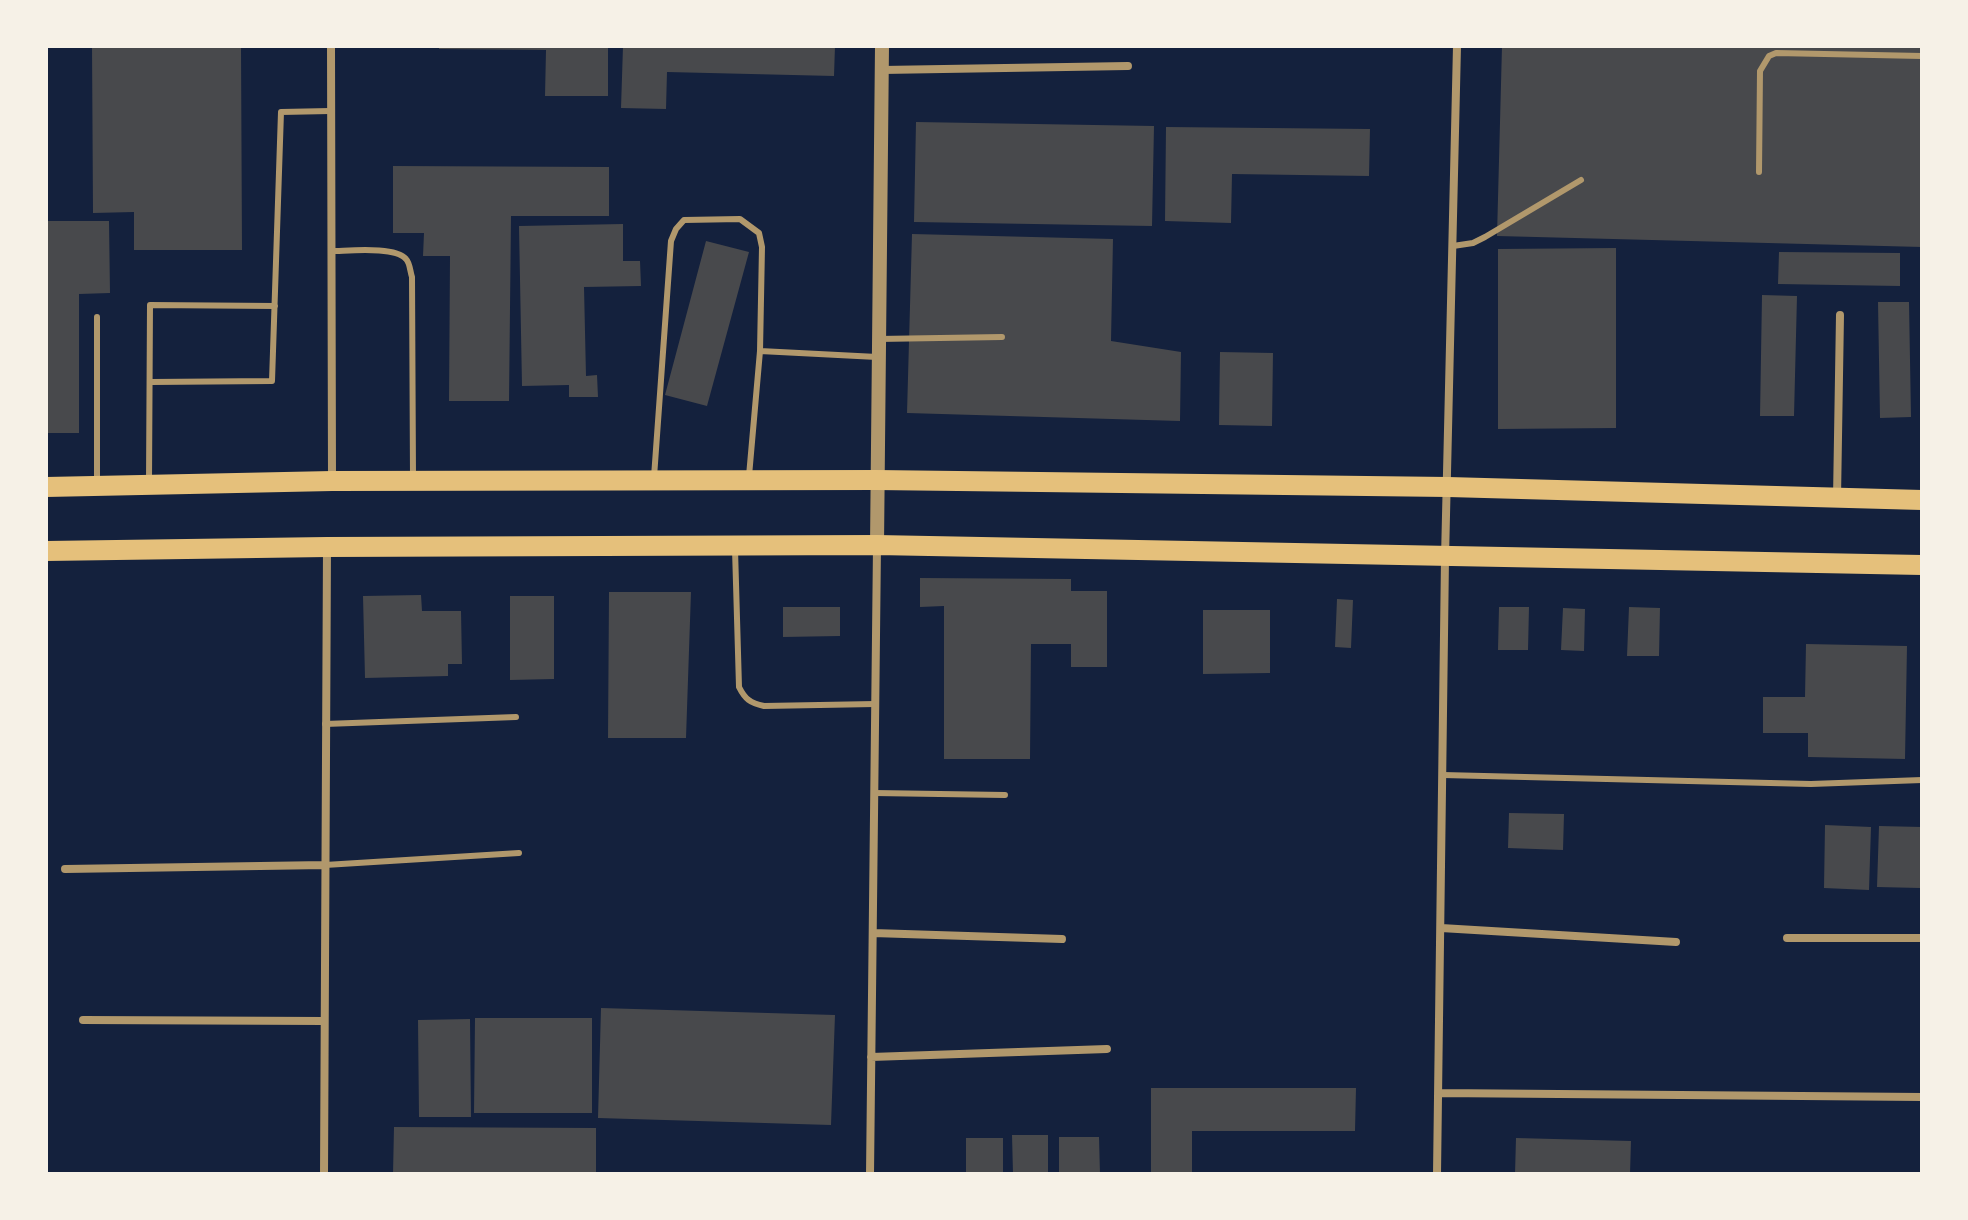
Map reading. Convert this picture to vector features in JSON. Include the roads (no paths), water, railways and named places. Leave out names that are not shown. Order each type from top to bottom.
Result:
[{"type":"main road","points":[[46,487],[332,481],[876,480],[1448,487],[1922,500]]},
{"type":"main road","points":[[46,551],[877,545],[1922,565]]},
{"type":"street","points":[[331,46],[332,481]]},
{"type":"street","points":[[870,1174],[882,46]]},
{"type":"street","points":[[1437,1174],[1445,558],[1457,46]]},
{"type":"street","points":[[882,70],[1128,66]]},
{"type":"street","points":[[1837,498],[1840,315]]},
{"type":"street","points":[[324,1174],[327,547]]},
{"type":"street","points":[[65,869],[325,865]]},
{"type":"street","points":[[1441,928],[1676,942]]},
{"type":"street","points":[[873,933],[1062,939]]},
{"type":"street","points":[[1787,938],[1922,938]]},
{"type":"street","points":[[83,1020],[324,1021]]},
{"type":"street","points":[[871,1057],[1107,1049]]},
{"type":"street","points":[[1438,1093],[1922,1097]]},
{"type":"lane","points":[[1759,172],[1760,71],[1769,56],[1776,53],[1922,56]]},
{"type":"lane","points":[[151,382],[272,381],[281,112],[330,111]]},
{"type":"lane","points":[[1453,246],[1473,243],[1485,237],[1581,180]]},
{"type":"lane","points":[[653,480],[669,255],[676,229],[684,220],[740,219],[759,233],[762,247],[760,351],[749,480]]},
{"type":"lane","points":[[331,251],[395,252],[405,257],[409,264],[412,277],[413,481]]},
{"type":"lane","points":[[149,487],[150,305],[275,306]]},
{"type":"lane","points":[[97,317],[97,487]]},
{"type":"lane","points":[[878,339],[1002,337]]},
{"type":"lane","points":[[760,351],[878,357]]},
{"type":"lane","points":[[735,546],[739,687],[744,697],[751,703],[764,706],[875,704]]},
{"type":"lane","points":[[325,724],[516,717]]},
{"type":"lane","points":[[1443,775],[1811,784],[1922,780]]},
{"type":"lane","points":[[874,793],[1005,795]]},
{"type":"lane","points":[[325,865],[519,853]]}]
